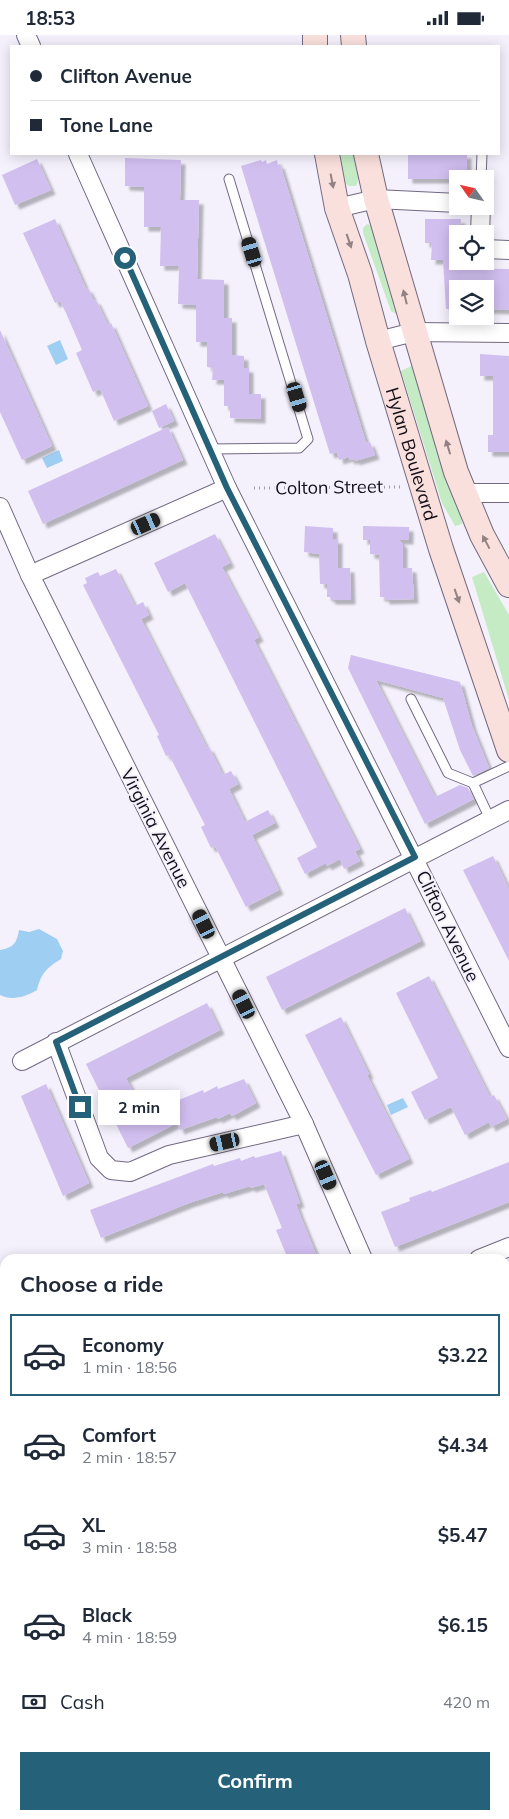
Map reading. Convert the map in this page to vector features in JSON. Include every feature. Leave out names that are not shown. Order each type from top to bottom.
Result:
[{"type":"main road","name":"Hylan Boulevard","points":[[327,155],[337,208],[360,274],[378,341],[441,549],[509,750]]},
{"type":"main road","name":"Hylan Boulevard","points":[[366,155],[376,199],[396,261],[414,332],[447,445],[464,493],[482,535],[509,585]]},
{"type":"street","name":"Clifton Avenue","points":[[78,155],[227,488],[415,857],[509,1048]]},
{"type":"street","points":[[337,208],[376,199],[449,203]]},
{"type":"street","points":[[494,249],[509,250]]},
{"type":"street","points":[[378,341],[414,332],[509,333]]},
{"type":"street","points":[[30,575],[227,488]]},
{"type":"street","points":[[464,493],[509,493]]},
{"type":"street","name":"Virginia Avenue","points":[[0,507],[30,575],[304,1124],[361,1254]]},
{"type":"street","points":[[22,1061],[509,810]]},
{"type":"street","points":[[56,1042],[99,1158],[111,1170],[130,1172],[169,1155],[304,1124]]},
{"type":"street","points":[[492,1254],[509,1247]]},
{"type":"lane","points":[[481,170],[482,155]]},
{"type":"lane","points":[[210,449],[300,448],[308,439],[229,179]]},
{"type":"lane","points":[[411,699],[448,773],[473,783],[490,819]]},
{"type":"lane","points":[[473,783],[509,766]]},
{"type":"path","name":"Colton Street","points":[[254,488],[404,487]]},
{"type":"green space","points":[[339,155],[354,155],[359,178],[356,186],[349,186],[344,182]]},
{"type":"green space","points":[[367,224],[373,226],[398,313],[396,314],[391,311],[363,233],[363,228]]},
{"type":"green space","points":[[415,364],[461,514],[462,524],[455,526],[442,503],[401,371]]},
{"type":"green space","points":[[484,572],[509,615],[509,700],[472,577]]},
{"type":"water","points":[[60,340],[68,359],[56,365],[47,346]]},
{"type":"water","points":[[59,450],[63,461],[47,468],[42,458]]},
{"type":"water","points":[[39,929],[57,939],[63,951],[61,959],[51,965],[45,972],[37,990],[28,995],[18,997],[9,998],[0,995],[0,950],[14,944],[19,930],[29,932]]},
{"type":"water","points":[[403,1098],[408,1107],[391,1115],[387,1105]]},
{"type":"building","points":[[408,155],[467,155],[467,170],[449,170],[449,179],[408,179]]},
{"type":"building","points":[[125,158],[181,160],[180,200],[199,200],[197,279],[224,280],[224,318],[232,318],[232,355],[244,356],[244,368],[249,368],[249,394],[261,394],[261,419],[230,418],[230,406],[224,406],[224,380],[212,380],[213,368],[207,367],[207,342],[196,342],[196,305],[178,304],[179,266],[160,266],[161,227],[144,227],[144,187],[125,186]]},
{"type":"building","points":[[37,159],[51,190],[15,205],[2,175]]},
{"type":"building","points":[[261,160],[262,162],[266,160],[267,164],[277,160],[278,165],[280,164],[366,443],[370,442],[375,455],[355,461],[355,459],[350,460],[349,457],[339,460],[337,452],[330,454],[241,166]]},
{"type":"building","points":[[55,219],[86,289],[88,288],[94,301],[96,300],[108,325],[111,323],[148,406],[114,421],[100,389],[93,392],[76,353],[82,350],[66,313],[60,301],[55,303],[23,233]]},
{"type":"building","points":[[425,219],[461,219],[461,225],[449,225],[449,270],[509,269],[509,310],[494,309],[494,280],[449,280],[449,309],[446,309],[443,260],[431,260],[432,243],[425,243]]},
{"type":"building","points":[[0,330],[52,446],[22,460],[0,412]]},
{"type":"building","points":[[480,354],[509,356],[509,452],[488,452],[488,435],[493,435],[493,376],[480,376]]},
{"type":"building","points":[[166,404],[174,421],[159,428],[152,411]]},
{"type":"building","points":[[168,427],[183,460],[43,524],[28,491]]},
{"type":"building","points":[[305,526],[333,528],[333,539],[338,539],[338,568],[350,568],[351,600],[331,600],[330,597],[327,597],[327,584],[320,584],[319,554],[304,552]]},
{"type":"building","points":[[363,526],[409,527],[409,540],[399,540],[403,544],[403,568],[412,568],[414,599],[385,600],[385,597],[380,597],[379,555],[370,554],[370,540],[363,540]]},
{"type":"building","points":[[215,534],[230,563],[222,567],[259,637],[254,640],[360,849],[355,851],[360,861],[344,869],[340,859],[327,866],[326,863],[305,874],[297,858],[317,847],[185,583],[168,592],[154,563]]},
{"type":"building","points":[[116,569],[135,606],[143,602],[149,615],[141,619],[207,748],[209,747],[223,775],[231,771],[238,784],[229,789],[245,822],[268,810],[275,823],[252,835],[279,890],[246,907],[215,846],[211,848],[201,827],[205,825],[169,755],[166,756],[157,736],[159,735],[83,585],[87,583],[85,578],[98,572],[100,576]]},
{"type":"building","points":[[351,655],[460,682],[472,726],[489,768],[473,776],[460,750],[443,698],[376,680],[435,797],[460,785],[468,788],[474,799],[425,824],[348,668]]},
{"type":"building","points":[[493,856],[509,889],[509,961],[463,870]]},
{"type":"building","points":[[405,908],[421,941],[282,1010],[266,977]]},
{"type":"building","points":[[429,976],[490,1097],[494,1095],[507,1119],[491,1127],[489,1122],[465,1135],[451,1107],[425,1120],[411,1092],[438,1078],[396,993]]},
{"type":"building","points":[[207,1003],[220,1030],[126,1078],[145,1115],[178,1097],[179,1100],[203,1090],[204,1093],[217,1086],[218,1089],[244,1079],[256,1103],[232,1116],[230,1113],[218,1119],[217,1117],[180,1130],[177,1123],[128,1148],[86,1064]]},
{"type":"building","points":[[341,1017],[369,1074],[367,1075],[409,1159],[376,1175],[305,1035]]},
{"type":"building","points":[[46,1084],[89,1183],[63,1196],[21,1096]]},
{"type":"building","points":[[281,1151],[300,1203],[296,1204],[316,1254],[286,1254],[276,1230],[282,1228],[264,1184],[224,1194],[223,1192],[189,1203],[101,1238],[90,1210],[213,1164],[214,1166],[240,1158],[241,1161],[254,1156],[255,1158]]},
{"type":"building","points":[[509,1162],[509,1202],[395,1247],[381,1212],[410,1201],[409,1198],[431,1190],[432,1192]]},
{"type":"route","points":[[80,1107],[56,1042],[415,857],[227,488],[125,258]]}]
